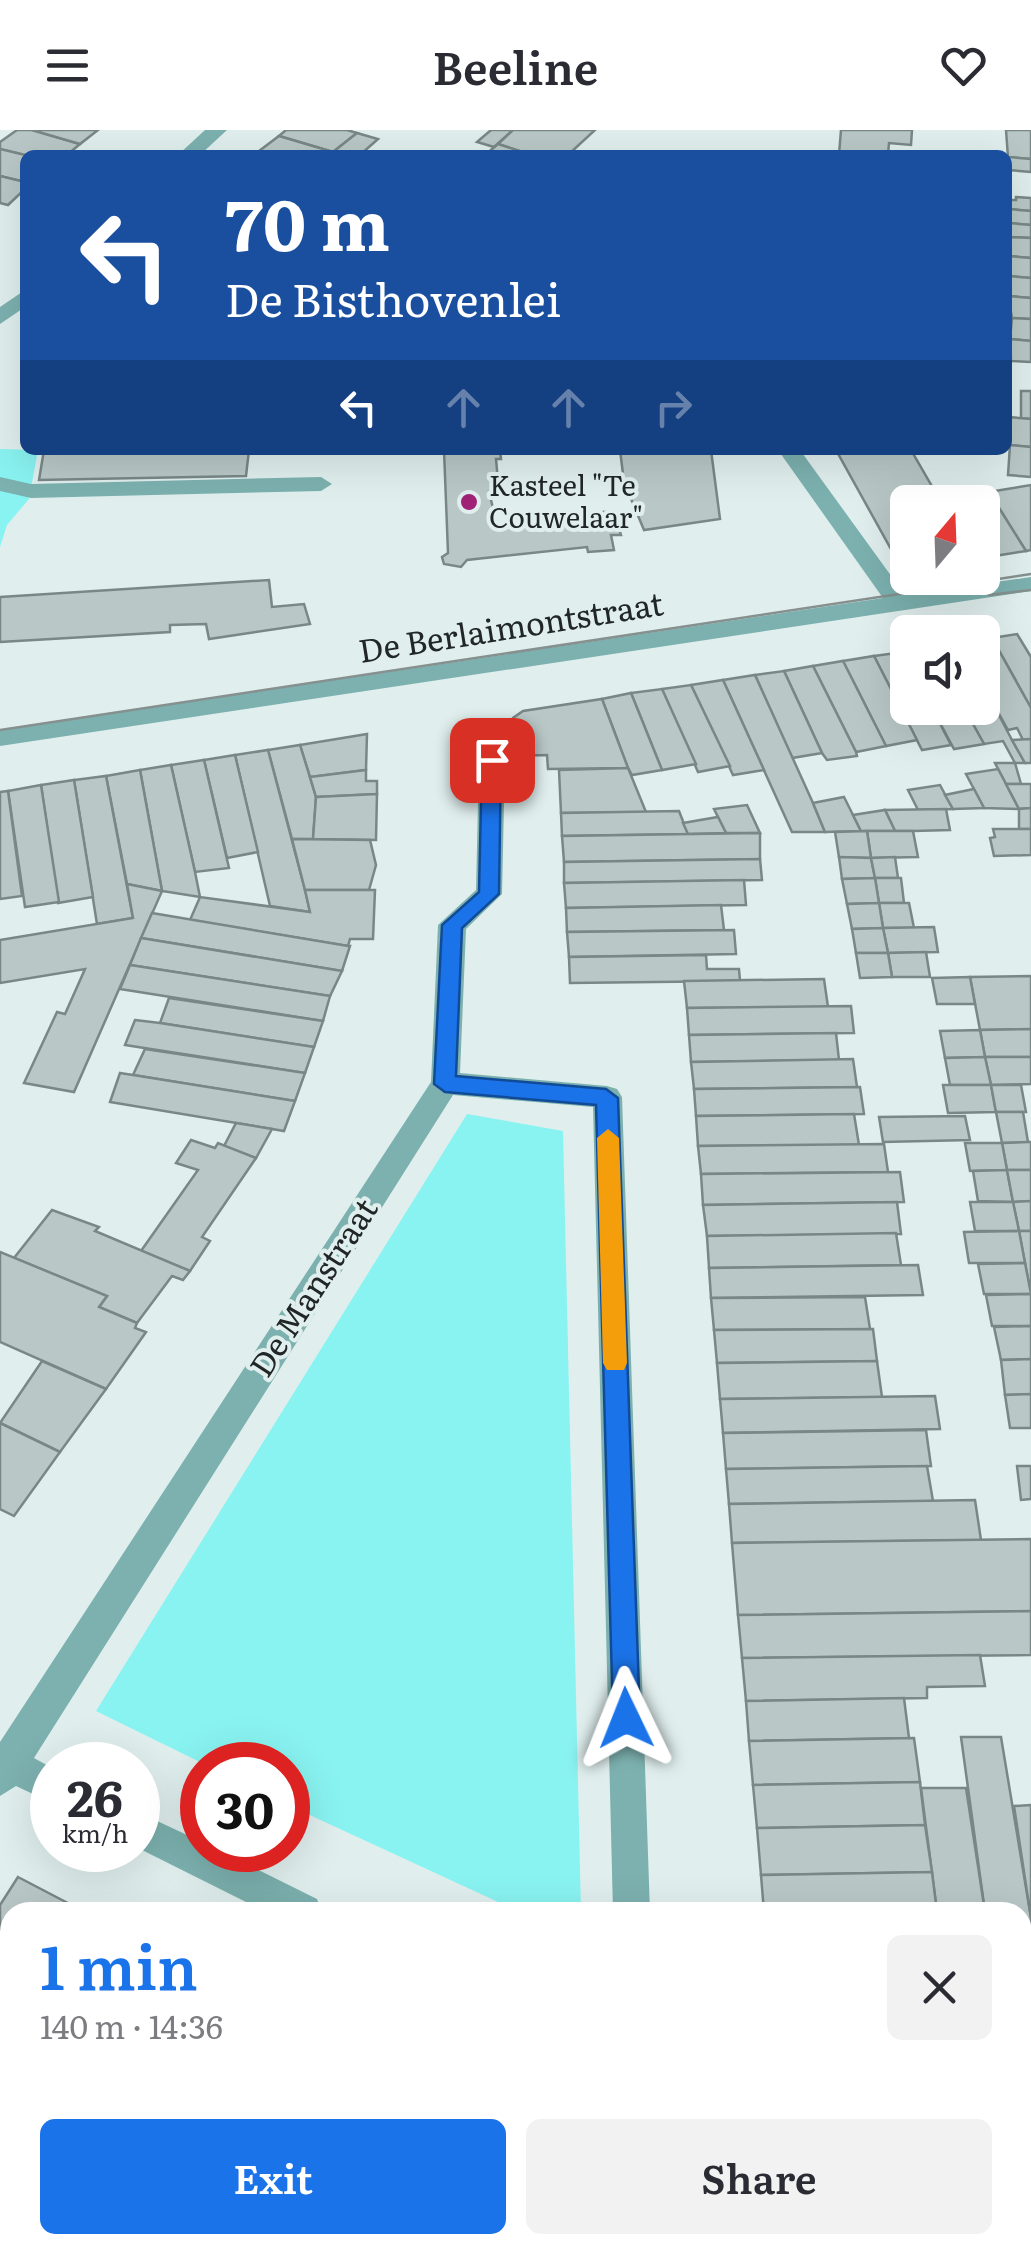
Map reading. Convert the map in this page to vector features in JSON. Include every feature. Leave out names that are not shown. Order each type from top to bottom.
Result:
[{"type":"street","points":[[194,150],[217,130]]},
{"type":"street","points":[[0,318],[20,300]]},
{"type":"street","points":[[793,455],[898,602]]},
{"type":"street","points":[[0,484],[31,491],[321,484]]},
{"type":"street","name":"De Berlaimontstraat","points":[[0,738],[1031,584]]},
{"type":"street","points":[[492,760],[489,894],[452,925],[445,1084],[606,1098],[632,1902]]},
{"type":"street","name":"De Manstraat","points":[[3,1768],[445,1084]]},
{"type":"street","points":[[3,1768],[30,1778]]},
{"type":"street","points":[[160,1840],[284,1902]]},
{"type":"shaded area","points":[[0,449],[20,450],[20,455],[37,455],[29,499],[7,525],[0,547]]},
{"type":"shaded area","points":[[467,1114],[563,1131],[581,1902],[498,1902],[310,1815],[310,1742],[180,1742],[180,1752],[96,1711]]},
{"type":"building","points":[[17,130],[32,130],[80,144],[73,150],[20,150],[20,154],[0,149],[0,142]]},
{"type":"building","points":[[32,130],[98,130],[80,144]]},
{"type":"building","points":[[286,130],[357,133],[336,150],[279,136]]},
{"type":"building","points":[[491,130],[513,130],[494,147],[477,142]]},
{"type":"building","points":[[513,130],[595,130],[573,150],[517,150],[498,144]]},
{"type":"building","points":[[841,130],[912,130],[911,145],[889,143],[888,150],[839,150]]},
{"type":"building","points":[[1006,130],[1031,130],[1031,159],[1012,157],[1012,150],[1007,150]]},
{"type":"building","points":[[357,133],[378,139],[366,150],[336,150]]},
{"type":"building","points":[[279,136],[326,150],[260,150]]},
{"type":"building","points":[[498,144],[517,150],[491,150]]},
{"type":"building","points":[[0,149],[20,154],[20,181],[0,176]]},
{"type":"building","points":[[1012,157],[1031,159],[1031,172],[1012,170]]},
{"type":"building","points":[[0,176],[20,181],[20,194],[8,205],[0,203]]},
{"type":"building","points":[[1031,198],[1031,211],[1012,209],[1012,200]]},
{"type":"building","points":[[1012,209],[1031,211],[1031,225],[1012,223]]},
{"type":"building","points":[[1012,223],[1031,225],[1031,238],[1012,237]]},
{"type":"building","points":[[1012,237],[1031,238],[1031,258],[1012,256]]},
{"type":"building","points":[[1012,256],[1031,258],[1031,278],[1012,276]]},
{"type":"building","points":[[1012,276],[1031,278],[1031,298],[1012,296]]},
{"type":"building","points":[[1012,296],[1031,298],[1031,319],[1012,318]]},
{"type":"building","points":[[1012,318],[1031,319],[1031,341],[1012,339]]},
{"type":"building","points":[[1012,339],[1031,341],[1031,362],[1012,361]]},
{"type":"building","points":[[1021,391],[1031,391],[1031,419],[1021,418]]},
{"type":"building","points":[[1012,417],[1031,419],[1031,447],[1012,445]]},
{"type":"building","points":[[1012,445],[1031,447],[1031,477],[1008,475]]},
{"type":"building","points":[[43,455],[248,455],[246,476],[39,480]]},
{"type":"building","name":"Kasteel \"Te Couwelaar\"","points":[[444,455],[501,455],[501,459],[496,459],[499,492],[489,492],[498,528],[592,518],[590,513],[614,511],[621,535],[611,535],[614,550],[588,552],[587,547],[467,560],[461,567],[444,564],[442,557],[448,553]]},
{"type":"building","points":[[621,455],[712,455],[720,519],[644,530],[624,482]]},
{"type":"building","points":[[839,455],[914,455],[931,485],[890,485],[890,547]]},
{"type":"building","points":[[1031,485],[1031,550],[1026,551],[1000,510],[1000,490]]},
{"type":"building","points":[[1000,510],[1026,551],[1000,555]]},
{"type":"building","points":[[269,580],[272,607],[304,604],[310,624],[209,639],[206,624],[170,625],[170,632],[0,642],[0,597]]},
{"type":"building","points":[[1017,634],[1031,657],[1031,708],[1000,652],[1000,637]]},
{"type":"building","points":[[1000,652],[1031,708],[1031,739],[1023,740],[1017,728],[1008,730],[1000,716]]},
{"type":"building","points":[[890,654],[890,687],[874,656]]},
{"type":"building","points":[[874,656],[890,687],[890,725],[909,725],[917,740],[886,746],[843,661]]},
{"type":"building","points":[[843,661],[886,746],[856,752],[813,666]]},
{"type":"building","points":[[813,666],[857,756],[827,760],[822,753],[784,671]]},
{"type":"building","points":[[784,671],[822,753],[792,758],[755,675]]},
{"type":"building","points":[[755,675],[825,832],[792,832],[723,680]]},
{"type":"building","points":[[723,680],[764,770],[733,775],[691,685]]},
{"type":"building","points":[[691,685],[730,766],[698,772],[662,689]]},
{"type":"building","points":[[662,689],[696,764],[662,770],[631,693]]},
{"type":"building","points":[[631,693],[662,770],[632,775],[628,768],[602,699]]},
{"type":"building","points":[[602,699],[628,768],[548,769],[547,755],[514,756],[513,718],[523,711]]},
{"type":"building","points":[[1000,716],[1025,763],[1015,763],[1003,741],[984,744],[973,725],[1000,725]]},
{"type":"building","points":[[909,725],[941,725],[951,745],[922,750]]},
{"type":"building","points":[[941,725],[973,725],[984,744],[954,749]]},
{"type":"building","points":[[367,734],[366,770],[310,777],[300,745]]},
{"type":"building","points":[[1031,739],[1031,763],[1025,763],[1012,740]]},
{"type":"building","points":[[300,745],[316,797],[313,839],[292,839],[268,750]]},
{"type":"building","points":[[268,750],[310,912],[270,906],[235,755]]},
{"type":"building","points":[[235,755],[258,852],[227,858],[204,760]]},
{"type":"building","points":[[204,760],[229,868],[195,872],[171,765]]},
{"type":"building","points":[[995,763],[1015,763],[1021,784],[1006,784]]},
{"type":"building","points":[[171,765],[200,897],[162,891],[140,770]]},
{"type":"building","points":[[628,768],[646,812],[561,813],[559,770]]},
{"type":"building","points":[[998,769],[1019,809],[984,808],[966,774]]},
{"type":"building","points":[[140,770],[162,891],[127,884],[106,776]]},
{"type":"building","points":[[366,770],[366,781],[377,781],[377,794],[316,797],[310,777]]},
{"type":"building","points":[[106,776],[133,918],[97,924],[74,780]]},
{"type":"building","points":[[74,780],[93,897],[58,903],[41,785]]},
{"type":"building","points":[[1006,784],[1031,784],[1031,808],[1019,809]]},
{"type":"building","points":[[41,785],[59,902],[25,907],[8,791]]},
{"type":"building","points":[[940,785],[953,809],[918,810],[908,790]]},
{"type":"building","points":[[974,789],[984,808],[953,809],[945,795]]},
{"type":"building","points":[[8,791],[22,896],[0,899],[0,792]]},
{"type":"building","points":[[377,794],[376,840],[313,839],[316,797]]},
{"type":"building","points":[[844,797],[861,831],[825,832],[813,803]]},
{"type":"building","points":[[747,805],[760,833],[726,833],[714,809]]},
{"type":"building","points":[[1031,808],[1031,829],[1019,829],[1019,809]]},
{"type":"building","points":[[946,809],[950,830],[913,831],[895,831],[885,810]]},
{"type":"building","points":[[885,810],[895,831],[861,831],[853,815]]},
{"type":"building","points":[[679,811],[688,834],[562,836],[561,813]]},
{"type":"building","points":[[718,817],[726,833],[688,834],[683,823]]},
{"type":"building","points":[[993,829],[1031,829],[1031,855],[994,856],[990,838],[995,837]]},
{"type":"building","points":[[867,831],[913,831],[918,857],[871,858]]},
{"type":"building","points":[[867,831],[871,858],[839,857],[835,832]]},
{"type":"building","points":[[760,833],[760,859],[564,862],[562,836]]},
{"type":"building","points":[[292,839],[370,840],[376,865],[369,890],[305,890]]},
{"type":"building","points":[[839,857],[871,858],[875,878],[842,879]]},
{"type":"building","points":[[895,857],[898,878],[875,878],[871,858]]},
{"type":"building","points":[[760,859],[762,880],[564,883],[564,862]]},
{"type":"building","points":[[875,878],[901,878],[904,903],[879,903]]},
{"type":"building","points":[[875,878],[879,903],[847,904],[842,879]]},
{"type":"building","points":[[744,880],[746,905],[566,908],[564,883]]},
{"type":"building","points":[[127,884],[162,891],[74,1092],[24,1083],[57,1012],[65,1014],[85,969],[0,983],[0,940],[133,918]]},
{"type":"building","points":[[305,890],[375,890],[373,939],[350,939],[348,946],[190,920],[200,897],[310,912]]},
{"type":"building","points":[[879,903],[909,903],[914,928],[883,928]]},
{"type":"building","points":[[879,903],[883,928],[852,929],[847,904]]},
{"type":"building","points":[[721,905],[724,930],[567,932],[566,908]]},
{"type":"building","points":[[152,913],[350,946],[342,971],[141,938]]},
{"type":"building","points":[[934,927],[938,952],[888,953],[883,928]]},
{"type":"building","points":[[883,928],[888,953],[856,953],[852,929]]},
{"type":"building","points":[[734,930],[736,954],[569,957],[567,932]]},
{"type":"building","points":[[141,938],[342,971],[330,996],[130,965]]},
{"type":"building","points":[[926,952],[930,977],[892,977],[888,953]]},
{"type":"building","points":[[856,953],[888,953],[892,977],[860,978]]},
{"type":"building","points":[[706,955],[707,969],[739,969],[740,981],[570,983],[569,957]]},
{"type":"building","points":[[130,965],[330,996],[323,1021],[120,989]]},
{"type":"building","points":[[1031,976],[1031,1029],[980,1030],[970,977]]},
{"type":"building","points":[[970,977],[975,1004],[937,1004],[932,978]]},
{"type":"building","points":[[824,979],[828,1007],[687,1008],[684,981]]},
{"type":"building","points":[[169,998],[323,1021],[314,1047],[160,1023]]},
{"type":"building","points":[[851,1006],[854,1033],[689,1035],[687,1008]]},
{"type":"building","points":[[135,1020],[314,1047],[305,1073],[125,1045]]},
{"type":"building","points":[[1031,1029],[1031,1057],[985,1057],[980,1030]]},
{"type":"building","points":[[980,1030],[985,1057],[945,1058],[940,1031]]},
{"type":"building","points":[[836,1033],[839,1060],[691,1062],[689,1035]]},
{"type":"building","points":[[145,1049],[305,1073],[295,1101],[133,1075]]},
{"type":"building","points":[[985,1057],[1031,1057],[1031,1084],[991,1085]]},
{"type":"building","points":[[985,1057],[991,1085],[950,1085],[945,1058]]},
{"type":"building","points":[[853,1059],[857,1087],[694,1089],[691,1062]]},
{"type":"building","points":[[120,1073],[295,1101],[284,1131],[110,1102]]},
{"type":"building","points":[[943,1085],[991,1085],[996,1112],[948,1113]]},
{"type":"building","points":[[991,1085],[1021,1085],[1026,1112],[996,1112]]},
{"type":"building","points":[[860,1087],[864,1114],[696,1116],[694,1089]]},
{"type":"building","points":[[996,1112],[1023,1112],[1028,1142],[1002,1143]]},
{"type":"building","points":[[854,1114],[859,1145],[698,1146],[696,1116]]},
{"type":"building","points":[[965,1116],[970,1140],[883,1142],[879,1117]]},
{"type":"building","points":[[236,1123],[272,1129],[256,1158],[224,1146]]},
{"type":"building","points":[[191,1140],[215,1148],[218,1143],[256,1158],[202,1237],[210,1241],[190,1271],[141,1251],[198,1170],[176,1163]]},
{"type":"building","points":[[1031,1142],[1031,1170],[1007,1170],[1002,1143]]},
{"type":"building","points":[[965,1143],[1002,1143],[1007,1170],[970,1171]]},
{"type":"building","points":[[884,1144],[888,1172],[701,1174],[698,1146]]},
{"type":"building","points":[[1007,1170],[1013,1202],[978,1201],[973,1171]]},
{"type":"building","points":[[1007,1170],[1031,1170],[1031,1201],[1013,1202]]},
{"type":"building","points":[[900,1172],[904,1202],[703,1205],[701,1174]]},
{"type":"building","points":[[1031,1201],[1031,1231],[1019,1231],[1013,1202]]},
{"type":"building","points":[[897,1202],[901,1234],[707,1236],[703,1205]]},
{"type":"building","points":[[970,1202],[1013,1202],[1019,1231],[975,1231]]},
{"type":"building","points":[[52,1210],[99,1227],[95,1231],[190,1271],[183,1280],[172,1276],[137,1323],[99,1307],[107,1296],[14,1258]]},
{"type":"building","points":[[1019,1231],[1031,1231],[1031,1294],[1025,1263]]},
{"type":"building","points":[[1019,1231],[1025,1263],[969,1263],[964,1232]]},
{"type":"building","points":[[896,1233],[901,1265],[709,1268],[707,1236]]},
{"type":"building","points":[[0,1252],[107,1296],[99,1307],[137,1323],[135,1328],[146,1332],[106,1389],[0,1342]]},
{"type":"building","points":[[1025,1263],[1031,1294],[984,1294],[978,1264]]},
{"type":"building","points":[[918,1265],[923,1295],[711,1298],[709,1268]]},
{"type":"building","points":[[1031,1294],[1031,1326],[992,1326],[986,1295]]},
{"type":"building","points":[[865,1297],[870,1329],[714,1330],[711,1298]]},
{"type":"building","points":[[1031,1326],[1031,1359],[1001,1360],[994,1327]]},
{"type":"building","points":[[873,1329],[877,1361],[717,1363],[714,1330]]},
{"type":"building","points":[[1031,1359],[1031,1394],[1005,1395],[1001,1360]]},
{"type":"building","points":[[42,1361],[106,1389],[60,1452],[0,1423]]},
{"type":"building","points":[[877,1361],[882,1397],[720,1399],[717,1363]]},
{"type":"building","points":[[1031,1394],[1031,1428],[1010,1428],[1005,1395]]},
{"type":"building","points":[[935,1396],[940,1429],[723,1433],[720,1399]]},
{"type":"building","points":[[0,1423],[60,1452],[14,1516],[0,1509]]},
{"type":"building","points":[[926,1430],[931,1466],[726,1469],[723,1433]]},
{"type":"building","points":[[927,1466],[933,1501],[729,1504],[726,1469]]},
{"type":"building","points":[[1017,1466],[1031,1466],[1031,1499],[1021,1500]]},
{"type":"building","points":[[975,1500],[981,1540],[732,1543],[729,1504]]},
{"type":"building","points":[[1031,1539],[1031,1611],[738,1615],[732,1543]]},
{"type":"building","points":[[1031,1611],[1031,1655],[742,1658],[738,1615]]},
{"type":"building","points":[[980,1655],[985,1686],[927,1687],[927,1698],[746,1701],[742,1658]]},
{"type":"building","points":[[904,1698],[909,1738],[749,1741],[746,1701]]},
{"type":"building","points":[[961,1737],[1001,1737],[1028,1902],[984,1902]]},
{"type":"building","points":[[914,1738],[920,1782],[753,1785],[749,1741]]},
{"type":"building","points":[[920,1782],[925,1825],[757,1828],[753,1785]]},
{"type":"building","points":[[921,1788],[966,1788],[983,1902],[936,1902]]},
{"type":"building","points":[[1031,1805],[1031,1902],[1029,1902],[1014,1806]]},
{"type":"building","points":[[925,1825],[932,1872],[761,1875],[757,1828]]},
{"type":"building","points":[[932,1872],[936,1902],[763,1902],[761,1875]]},
{"type":"building","points":[[18,1877],[66,1902],[2,1902]]},
{"type":"tram line","points":[[0,730],[1031,574]]},
{"type":"tram line","points":[[1000,594],[1031,590]]},
{"type":"slow traffic","points":[[608,1138],[615,1363]]},
{"type":"place","name":"Kasteel \"Te Couwelaar\"","points":[[469,502]]},
{"type":"route","points":[[492,760],[489,894],[452,925],[445,1084],[606,1098],[626,1718]]}]
